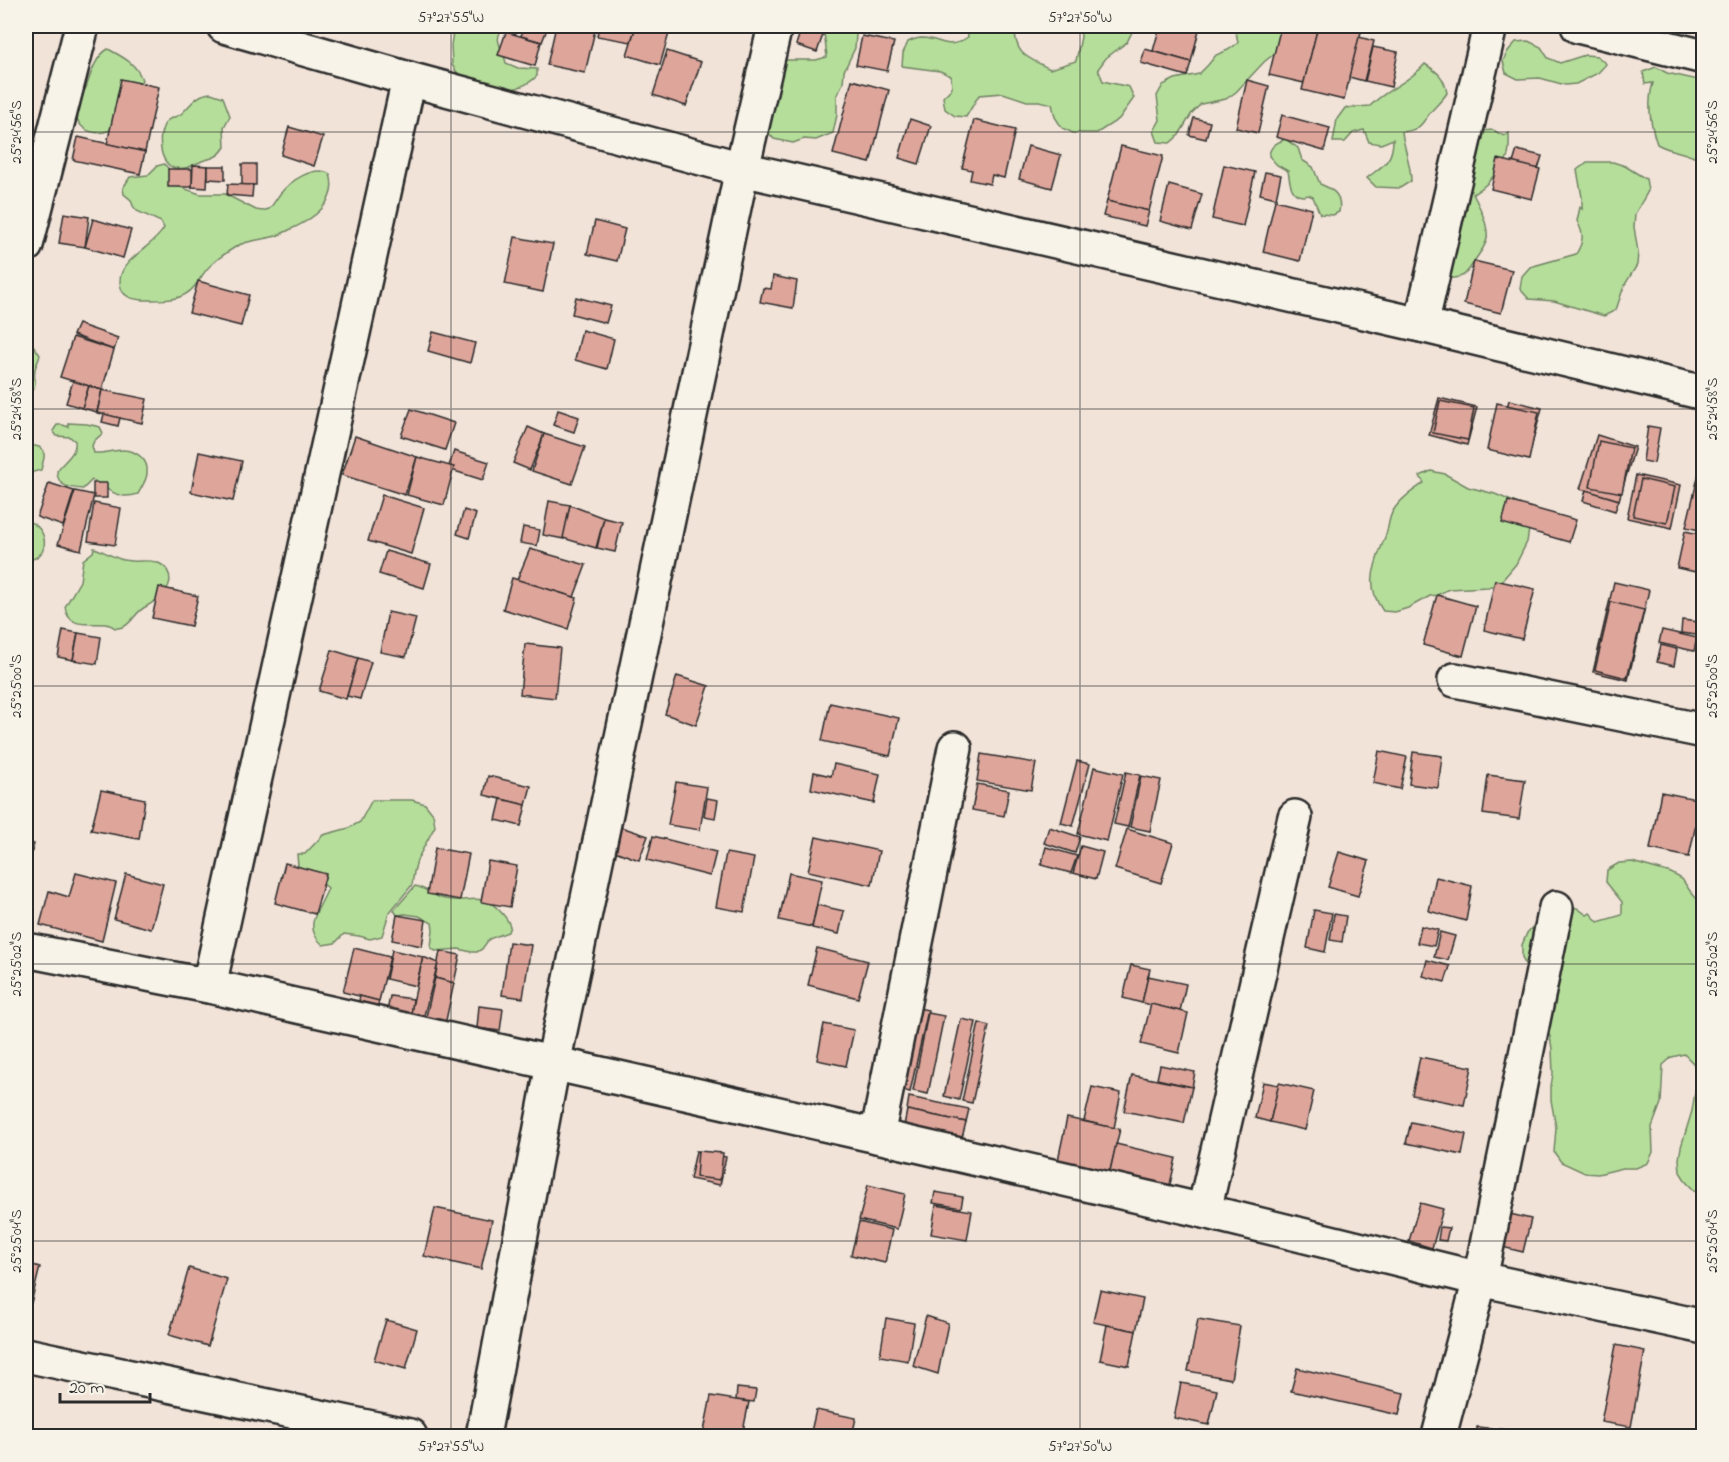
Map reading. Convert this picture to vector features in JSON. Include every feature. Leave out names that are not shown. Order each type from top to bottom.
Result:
[{"type":"street","points":[[26,245],[82,26]]},
{"type":"street","points":[[224,26],[409,79],[742,169],[1421,325],[1704,393]]},
{"type":"street","points":[[483,1437],[553,1064],[742,169],[775,26]]},
{"type":"street","points":[[1421,325],[1490,26]]},
{"type":"street","points":[[1578,26],[1704,57]]},
{"type":"street","points":[[209,986],[409,79]]},
{"type":"street","points":[[1455,680],[1704,731]]},
{"type":"street","points":[[877,1136],[955,748]]},
{"type":"street","points":[[1204,1211],[1296,817]]},
{"type":"street","points":[[1439,1437],[1480,1279],[1556,908]]},
{"type":"street","points":[[26,950],[209,986],[877,1136],[1204,1211],[1480,1279],[1704,1327]]},
{"type":"street","points":[[26,1354],[410,1437]]},
{"type":"green space","points":[[454,26],[505,26],[498,40],[506,63],[518,68],[537,69],[537,76],[515,89],[471,93],[452,65],[451,45]]},
{"type":"green space","points":[[827,26],[850,26],[856,35],[855,48],[844,71],[843,83],[837,95],[837,115],[833,133],[816,140],[804,139],[793,143],[774,139],[766,130],[773,100],[777,95],[777,83],[783,60],[816,60],[827,57],[824,32]]},
{"type":"green space","points":[[967,26],[1014,26],[1017,44],[1023,54],[1050,69],[1076,61],[1081,37],[1080,26],[1129,26],[1132,32],[1127,42],[1106,58],[1098,69],[1103,81],[1129,87],[1134,98],[1119,119],[1097,133],[1073,133],[1062,128],[1055,117],[1052,104],[1027,101],[1003,93],[979,95],[966,117],[955,116],[945,109],[943,97],[952,88],[951,76],[940,71],[902,66],[903,53],[908,42],[918,38],[950,44],[961,41],[968,37]]},
{"type":"green space","points":[[1235,26],[1297,26],[1285,49],[1264,62],[1236,92],[1226,99],[1201,104],[1192,113],[1179,135],[1170,143],[1158,142],[1154,131],[1160,120],[1157,96],[1163,85],[1175,79],[1199,74],[1216,55],[1238,43]]},
{"type":"green space","points":[[1528,41],[1541,47],[1548,58],[1560,63],[1585,55],[1597,56],[1606,64],[1598,73],[1576,84],[1565,85],[1540,78],[1518,79],[1506,73],[1503,61],[1516,42]]},
{"type":"green space","points":[[108,49],[133,65],[142,80],[111,130],[89,131],[80,124],[77,118],[78,102],[94,65]]},
{"type":"green space","points":[[1425,64],[1440,76],[1447,93],[1419,127],[1402,132],[1411,181],[1400,188],[1376,187],[1367,178],[1389,158],[1393,139],[1381,144],[1369,142],[1364,130],[1353,133],[1345,142],[1333,142],[1337,119],[1345,108],[1370,106],[1419,71]]},
{"type":"green space","points":[[1656,67],[1667,73],[1703,81],[1703,162],[1657,144],[1650,114],[1653,83],[1645,84],[1643,72]]},
{"type":"green space","points":[[211,93],[223,97],[230,116],[224,127],[225,147],[215,157],[189,167],[175,168],[169,165],[162,154],[160,139],[164,125],[168,120],[181,114],[198,98]]},
{"type":"green space","points":[[1493,130],[1504,136],[1509,133],[1509,149],[1507,159],[1492,178],[1473,194],[1485,222],[1487,239],[1467,273],[1456,278],[1445,278],[1482,131]]},
{"type":"green space","points":[[1285,139],[1298,148],[1302,160],[1313,167],[1320,184],[1336,194],[1339,212],[1333,215],[1320,214],[1313,197],[1295,194],[1288,171],[1277,165],[1269,156],[1274,145]]},
{"type":"green space","points":[[1587,162],[1613,162],[1625,166],[1646,179],[1648,191],[1635,214],[1637,265],[1624,286],[1616,310],[1604,316],[1554,301],[1529,299],[1520,289],[1522,276],[1530,267],[1576,254],[1579,249],[1582,238],[1577,221],[1580,207],[1582,209],[1582,197],[1577,170]]},
{"type":"green space","points":[[164,164],[177,186],[200,194],[225,194],[256,210],[269,209],[290,184],[303,175],[317,171],[330,174],[331,194],[322,209],[298,226],[276,236],[241,244],[216,260],[194,287],[184,295],[164,300],[143,300],[124,294],[120,278],[128,262],[164,228],[161,222],[137,211],[131,200],[124,194],[123,188],[130,177],[148,175],[157,166]]},
{"type":"green space","points":[[26,342],[33,345],[40,355],[34,373],[35,386],[26,395]]},
{"type":"green space","points":[[68,423],[100,427],[103,433],[94,441],[92,446],[94,453],[123,450],[140,456],[146,464],[147,473],[138,494],[123,496],[92,480],[83,489],[65,486],[59,480],[57,471],[72,454],[75,441],[70,437],[57,436],[53,431],[57,425],[68,427]]},
{"type":"green space","points":[[26,444],[39,447],[44,451],[41,470],[26,474]]},
{"type":"green space","points":[[1431,471],[1445,474],[1468,487],[1495,494],[1521,505],[1529,529],[1527,542],[1516,564],[1499,584],[1488,587],[1449,589],[1408,608],[1395,612],[1383,611],[1374,592],[1373,574],[1390,517],[1407,495],[1424,483],[1420,476]]},
{"type":"green space","points":[[26,521],[40,529],[44,542],[40,555],[26,560]]},
{"type":"green space","points":[[94,548],[124,560],[156,562],[165,567],[170,576],[168,587],[161,596],[138,612],[125,626],[115,628],[102,624],[79,623],[68,616],[65,607],[80,581],[83,560],[93,552]]},
{"type":"green space","points":[[372,800],[412,800],[425,804],[433,814],[435,826],[417,860],[412,885],[389,913],[382,936],[370,939],[344,934],[335,943],[323,945],[313,931],[313,924],[328,888],[298,866],[297,854],[305,854],[323,835],[349,828],[360,822]]},
{"type":"green space","points":[[1632,862],[1671,873],[1682,879],[1703,906],[1703,1199],[1687,1183],[1680,1172],[1681,1147],[1692,1111],[1698,1073],[1693,1063],[1684,1054],[1672,1057],[1663,1065],[1661,1103],[1652,1127],[1653,1152],[1648,1163],[1636,1168],[1623,1168],[1598,1174],[1585,1173],[1561,1162],[1554,1152],[1556,1128],[1551,1100],[1553,1074],[1550,1036],[1542,1027],[1531,979],[1522,957],[1522,945],[1527,933],[1545,913],[1564,905],[1577,908],[1587,915],[1590,913],[1598,922],[1622,915],[1622,902],[1606,882],[1607,870],[1619,863]]},
{"type":"green space","points":[[415,886],[445,899],[486,901],[506,918],[510,926],[508,932],[489,939],[477,952],[459,949],[435,951],[431,947],[432,923],[419,916],[397,915],[394,910]]},
{"type":"building","points":[[407,26],[450,26],[448,33]]},
{"type":"building","points":[[524,26],[547,29],[542,42],[521,36]]},
{"type":"building","points":[[556,26],[596,26],[585,73],[547,65]]},
{"type":"building","points":[[599,26],[636,26],[631,42],[597,36]]},
{"type":"building","points":[[636,26],[671,26],[660,65],[627,55]]},
{"type":"building","points":[[802,26],[824,32],[817,52],[796,45]]},
{"type":"building","points":[[1160,26],[1200,26],[1191,62],[1153,51]]},
{"type":"building","points":[[1281,26],[1318,27],[1304,83],[1269,75]]},
{"type":"building","points":[[1318,26],[1332,26],[1361,32],[1344,100],[1302,90]]},
{"type":"building","points":[[506,32],[541,42],[535,66],[498,55]]},
{"type":"building","points":[[862,36],[894,42],[887,71],[856,65]]},
{"type":"building","points":[[1359,37],[1374,41],[1364,81],[1349,77]]},
{"type":"building","points":[[1373,47],[1398,52],[1391,87],[1365,81]]},
{"type":"building","points":[[1145,49],[1191,62],[1187,76],[1141,63]]},
{"type":"building","points":[[667,51],[701,62],[686,106],[653,95]]},
{"type":"building","points":[[121,79],[159,87],[145,152],[107,144]]},
{"type":"building","points":[[852,80],[889,90],[870,163],[833,154]]},
{"type":"building","points":[[1247,80],[1269,86],[1258,133],[1236,128]]},
{"type":"building","points":[[1282,115],[1330,128],[1324,151],[1276,137]]},
{"type":"building","points":[[1194,118],[1210,122],[1206,139],[1189,135]]},
{"type":"building","points":[[910,119],[931,126],[919,164],[899,158]]},
{"type":"building","points":[[974,120],[1015,130],[1004,178],[992,175],[990,184],[970,180],[972,170],[962,168]]},
{"type":"building","points":[[289,127],[323,137],[314,166],[281,155]]},
{"type":"building","points":[[78,137],[145,152],[140,174],[73,160]]},
{"type":"building","points":[[1028,146],[1061,155],[1052,188],[1019,179]]},
{"type":"building","points":[[1121,146],[1163,156],[1149,211],[1107,201]]},
{"type":"building","points":[[1517,150],[1542,156],[1538,169],[1513,163]]},
{"type":"building","points":[[1498,159],[1540,169],[1532,199],[1491,189]]},
{"type":"building","points":[[242,164],[256,164],[256,185],[242,185]]},
{"type":"building","points":[[193,165],[208,166],[207,188],[192,187]]},
{"type":"building","points":[[1224,165],[1255,172],[1243,226],[1212,219]]},
{"type":"building","points":[[208,166],[225,166],[225,180],[208,179]]},
{"type":"building","points":[[168,169],[192,169],[192,187],[168,187]]},
{"type":"building","points":[[1265,172],[1281,175],[1276,198],[1260,194]]},
{"type":"building","points":[[228,184],[253,185],[252,197],[227,195]]},
{"type":"building","points":[[1169,185],[1202,194],[1192,230],[1160,221]]},
{"type":"building","points":[[1275,200],[1312,209],[1300,261],[1263,252]]},
{"type":"building","points":[[1107,201],[1149,211],[1145,226],[1103,216]]},
{"type":"building","points":[[64,213],[89,217],[85,247],[59,243]]},
{"type":"building","points":[[93,219],[131,230],[123,258],[85,247]]},
{"type":"building","points":[[595,221],[625,229],[617,261],[587,254]]},
{"type":"building","points":[[515,237],[553,244],[543,292],[505,284]]},
{"type":"building","points":[[1474,261],[1512,270],[1501,313],[1464,304]]},
{"type":"building","points":[[773,276],[797,281],[793,308],[760,302],[763,288],[771,289]]},
{"type":"building","points":[[198,281],[249,295],[241,326],[189,313]]},
{"type":"building","points":[[576,297],[611,306],[606,323],[572,314]]},
{"type":"building","points":[[78,324],[118,338],[114,350],[73,335]]},
{"type":"building","points":[[582,330],[614,339],[607,369],[575,360]]},
{"type":"building","points":[[433,332],[475,343],[470,363],[428,351]]},
{"type":"building","points":[[73,337],[114,350],[102,390],[60,377]]},
{"type":"building","points":[[73,381],[89,386],[82,408],[66,403]]},
{"type":"building","points":[[89,386],[102,390],[97,412],[82,408]]},
{"type":"building","points":[[102,390],[147,399],[142,423],[97,413]]},
{"type":"building","points":[[1439,398],[1477,407],[1467,445],[1429,435]]},
{"type":"building","points":[[1509,400],[1542,408],[1529,455],[1497,447]]},
{"type":"building","points":[[1440,401],[1474,408],[1468,440],[1433,433]]},
{"type":"building","points":[[1497,403],[1539,412],[1529,460],[1487,450]]},
{"type":"building","points":[[411,409],[454,423],[445,450],[401,436]]},
{"type":"building","points":[[558,410],[579,417],[574,432],[553,425]]},
{"type":"building","points":[[104,414],[120,418],[118,426],[102,422]]},
{"type":"building","points":[[1648,426],[1660,428],[1654,463],[1643,461]]},
{"type":"building","points":[[528,427],[544,434],[530,470],[513,463]]},
{"type":"building","points":[[544,434],[585,447],[572,484],[532,471]]},
{"type":"building","points":[[1597,435],[1635,447],[1619,500],[1580,489]]},
{"type":"building","points":[[355,436],[417,457],[405,495],[342,475]]},
{"type":"building","points":[[1599,441],[1631,448],[1622,493],[1590,487]]},
{"type":"building","points":[[454,451],[489,462],[483,480],[448,469]]},
{"type":"building","points":[[199,452],[242,461],[233,501],[191,492]]},
{"type":"building","points":[[417,457],[454,467],[444,505],[407,495]]},
{"type":"building","points":[[1699,473],[1704,474],[1704,531],[1686,527]]},
{"type":"building","points":[[1636,475],[1681,485],[1672,528],[1627,518]]},
{"type":"building","points":[[1641,479],[1675,487],[1667,523],[1633,516]]},
{"type":"building","points":[[49,483],[74,491],[63,526],[37,517]]},
{"type":"building","points":[[93,483],[107,483],[107,498],[93,498]]},
{"type":"building","points":[[1586,490],[1619,500],[1615,511],[1583,501]]},
{"type":"building","points":[[75,491],[94,495],[81,550],[58,544]]},
{"type":"building","points":[[382,495],[424,508],[411,554],[368,541]]},
{"type":"building","points":[[549,501],[570,505],[564,539],[543,535]]},
{"type":"building","points":[[1508,501],[1576,520],[1569,542],[1502,523]]},
{"type":"building","points":[[94,503],[121,508],[115,545],[88,541]]},
{"type":"building","points":[[570,505],[604,518],[596,548],[563,538]]},
{"type":"building","points":[[464,510],[476,514],[469,538],[457,534]]},
{"type":"building","points":[[604,518],[622,522],[615,552],[597,548]]},
{"type":"building","points":[[523,527],[540,530],[537,546],[520,543]]},
{"type":"building","points":[[1685,531],[1704,535],[1696,572],[1677,568]]},
{"type":"building","points":[[530,549],[586,565],[574,597],[517,580]]},
{"type":"building","points":[[386,551],[431,564],[424,588],[379,574]]},
{"type":"building","points":[[512,578],[577,598],[568,629],[503,609]]},
{"type":"building","points":[[1495,580],[1535,589],[1522,639],[1484,630]]},
{"type":"building","points":[[1614,582],[1649,590],[1628,680],[1593,672]]},
{"type":"building","points":[[159,587],[198,596],[191,626],[152,618]]},
{"type":"building","points":[[1437,595],[1476,606],[1463,656],[1423,645]]},
{"type":"building","points":[[1611,602],[1644,610],[1627,678],[1595,670]]},
{"type":"building","points":[[388,612],[416,618],[406,657],[380,652]]},
{"type":"building","points":[[1682,620],[1698,622],[1696,635],[1681,633]]},
{"type":"building","points":[[63,630],[78,633],[73,660],[58,657]]},
{"type":"building","points":[[1662,630],[1697,638],[1694,651],[1659,643]]},
{"type":"building","points":[[78,633],[101,637],[97,664],[73,660]]},
{"type":"building","points":[[525,644],[560,648],[555,698],[520,694]]},
{"type":"building","points":[[1661,645],[1677,649],[1674,666],[1657,662]]},
{"type":"building","points":[[332,650],[358,658],[346,699],[319,691]]},
{"type":"building","points":[[358,658],[371,662],[360,699],[347,696]]},
{"type":"building","points":[[677,676],[709,686],[696,725],[665,714]]},
{"type":"building","points":[[830,703],[899,718],[890,756],[822,741]]},
{"type":"building","points":[[1379,751],[1407,757],[1400,789],[1373,783]]},
{"type":"building","points":[[1413,752],[1442,756],[1438,788],[1409,784]]},
{"type":"building","points":[[981,754],[1036,763],[1031,790],[977,781]]},
{"type":"building","points":[[1077,761],[1090,764],[1073,826],[1061,823]]},
{"type":"building","points":[[834,764],[880,774],[874,803],[811,789],[814,772],[831,776]]},
{"type":"building","points":[[1094,767],[1123,774],[1107,841],[1078,834]]},
{"type":"building","points":[[1126,772],[1140,775],[1128,827],[1114,824]]},
{"type":"building","points":[[1488,775],[1525,780],[1519,819],[1483,814]]},
{"type":"building","points":[[488,776],[531,786],[526,805],[484,795]]},
{"type":"building","points":[[1141,776],[1161,780],[1150,831],[1130,827]]},
{"type":"building","points":[[676,782],[707,787],[700,830],[668,825]]},
{"type":"building","points":[[977,784],[1009,790],[1004,816],[972,810]]},
{"type":"building","points":[[101,790],[145,799],[139,839],[91,830]]},
{"type":"building","points":[[1661,792],[1701,800],[1689,857],[1650,849]]},
{"type":"building","points":[[707,798],[718,800],[715,818],[704,816]]},
{"type":"building","points":[[501,799],[526,805],[521,826],[496,820]]},
{"type":"building","points":[[621,827],[648,836],[639,860],[612,850]]},
{"type":"building","points":[[1049,827],[1080,837],[1075,853],[1044,843]]},
{"type":"building","points":[[1127,829],[1173,843],[1161,883],[1115,869]]},
{"type":"building","points":[[653,836],[716,852],[710,876],[647,860]]},
{"type":"building","points":[[816,837],[879,851],[872,885],[808,871]]},
{"type":"building","points":[[26,842],[34,844],[26,873]]},
{"type":"building","points":[[1081,846],[1103,852],[1096,879],[1073,873]]},
{"type":"building","points":[[1046,847],[1077,856],[1071,873],[1041,865]]},
{"type":"building","points":[[435,848],[469,854],[460,900],[427,894]]},
{"type":"building","points":[[1339,852],[1369,861],[1358,896],[1328,887]]},
{"type":"building","points":[[726,853],[754,858],[744,912],[716,907]]},
{"type":"building","points":[[488,861],[517,866],[510,907],[481,902]]},
{"type":"building","points":[[285,863],[326,874],[315,914],[275,903]]},
{"type":"building","points":[[76,873],[116,883],[102,941],[40,925],[49,891],[69,897]]},
{"type":"building","points":[[789,873],[822,880],[812,927],[779,920]]},
{"type":"building","points":[[126,874],[163,884],[151,929],[114,919]]},
{"type":"building","points":[[1436,877],[1472,886],[1466,921],[1429,911]]},
{"type":"building","points":[[817,905],[844,911],[839,934],[812,928]]},
{"type":"building","points":[[1314,910],[1332,913],[1325,952],[1307,948]]},
{"type":"building","points":[[1334,914],[1346,916],[1342,942],[1330,940]]},
{"type":"building","points":[[397,915],[426,920],[422,946],[392,940]]},
{"type":"building","points":[[1421,926],[1438,930],[1434,946],[1417,943]]},
{"type":"building","points":[[1440,932],[1455,936],[1448,960],[1434,957]]},
{"type":"building","points":[[509,942],[531,945],[523,998],[502,995]]},
{"type":"building","points":[[354,948],[390,957],[379,1001],[343,992]]},
{"type":"building","points":[[817,948],[868,961],[858,998],[808,985]]},
{"type":"building","points":[[392,950],[423,957],[416,986],[386,979]]},
{"type":"building","points":[[440,951],[460,955],[454,983],[435,978]]},
{"type":"building","points":[[423,957],[438,963],[423,1019],[410,1016]]},
{"type":"building","points":[[1427,960],[1450,966],[1445,982],[1423,976]]},
{"type":"building","points":[[1131,965],[1150,969],[1142,1003],[1123,998]]},
{"type":"building","points":[[1148,976],[1186,984],[1180,1011],[1142,1003]]},
{"type":"building","points":[[435,978],[454,983],[445,1025],[425,1021]]},
{"type":"building","points":[[360,996],[379,1001],[375,1015],[357,1010]]},
{"type":"building","points":[[390,996],[413,999],[411,1016],[387,1012]]},
{"type":"building","points":[[1151,1004],[1188,1013],[1179,1053],[1141,1044]]},
{"type":"building","points":[[479,1006],[503,1009],[500,1031],[477,1028]]},
{"type":"building","points":[[914,1007],[928,1010],[910,1092],[896,1089]]},
{"type":"building","points":[[928,1013],[944,1016],[928,1094],[913,1091]]},
{"type":"building","points":[[961,1019],[976,1022],[959,1100],[944,1096]]},
{"type":"building","points":[[979,1023],[989,1026],[972,1103],[962,1101]]},
{"type":"building","points":[[824,1024],[854,1030],[846,1066],[817,1060]]},
{"type":"building","points":[[1420,1057],[1472,1067],[1464,1105],[1412,1095]]},
{"type":"building","points":[[1160,1065],[1195,1072],[1192,1087],[1157,1079]]},
{"type":"building","points":[[1132,1075],[1192,1087],[1184,1123],[1124,1111]]},
{"type":"building","points":[[1263,1082],[1279,1085],[1270,1122],[1255,1118]]},
{"type":"building","points":[[1279,1083],[1314,1091],[1305,1130],[1270,1122]]},
{"type":"building","points":[[1092,1087],[1121,1093],[1114,1128],[1084,1121]]},
{"type":"building","points":[[909,1097],[969,1109],[966,1122],[907,1110]]},
{"type":"building","points":[[907,1110],[966,1122],[962,1138],[904,1126]]},
{"type":"building","points":[[1067,1118],[1120,1129],[1110,1171],[1058,1160]]},
{"type":"building","points":[[1411,1122],[1466,1134],[1462,1155],[1406,1143]]},
{"type":"building","points":[[1116,1144],[1176,1158],[1168,1193],[1108,1180]]},
{"type":"building","points":[[696,1151],[726,1157],[720,1185],[690,1179]]},
{"type":"building","points":[[698,1151],[723,1153],[720,1180],[696,1177]]},
{"type":"building","points":[[868,1185],[905,1194],[897,1229],[859,1220]]},
{"type":"building","points":[[935,1192],[963,1197],[961,1208],[933,1203]]},
{"type":"building","points":[[1420,1203],[1443,1209],[1432,1248],[1409,1241]]},
{"type":"building","points":[[936,1205],[972,1211],[967,1240],[931,1234]]},
{"type":"building","points":[[435,1208],[492,1220],[481,1269],[424,1256]]},
{"type":"building","points":[[1502,1212],[1531,1219],[1523,1252],[1494,1245]]},
{"type":"building","points":[[859,1222],[892,1230],[885,1263],[851,1255]]},
{"type":"building","points":[[1440,1227],[1449,1228],[1446,1241],[1438,1240]]},
{"type":"building","points":[[26,1263],[40,1267],[31,1303],[26,1302]]},
{"type":"building","points":[[189,1268],[227,1279],[208,1346],[169,1335]]},
{"type":"building","points":[[1100,1290],[1143,1299],[1136,1331],[1093,1322]]},
{"type":"building","points":[[926,1316],[948,1323],[938,1374],[913,1366]]},
{"type":"building","points":[[886,1318],[914,1323],[908,1361],[880,1356]]},
{"type":"building","points":[[1198,1319],[1240,1326],[1231,1379],[1188,1371]]},
{"type":"building","points":[[386,1320],[417,1329],[406,1369],[374,1360]]},
{"type":"building","points":[[1107,1325],[1136,1331],[1129,1366],[1100,1360]]},
{"type":"building","points":[[1616,1345],[1645,1351],[1631,1427],[1601,1422]]},
{"type":"building","points":[[1297,1368],[1404,1393],[1399,1415],[1291,1391]]},
{"type":"building","points":[[1181,1383],[1217,1390],[1209,1425],[1174,1418]]},
{"type":"building","points":[[737,1388],[756,1390],[754,1402],[736,1400]]},
{"type":"building","points":[[711,1396],[749,1402],[742,1436],[703,1436]]},
{"type":"building","points":[[816,1410],[856,1418],[852,1436],[810,1436]]},
{"type":"building","points":[[1477,1427],[1538,1433],[1538,1436],[1476,1436]]}]
